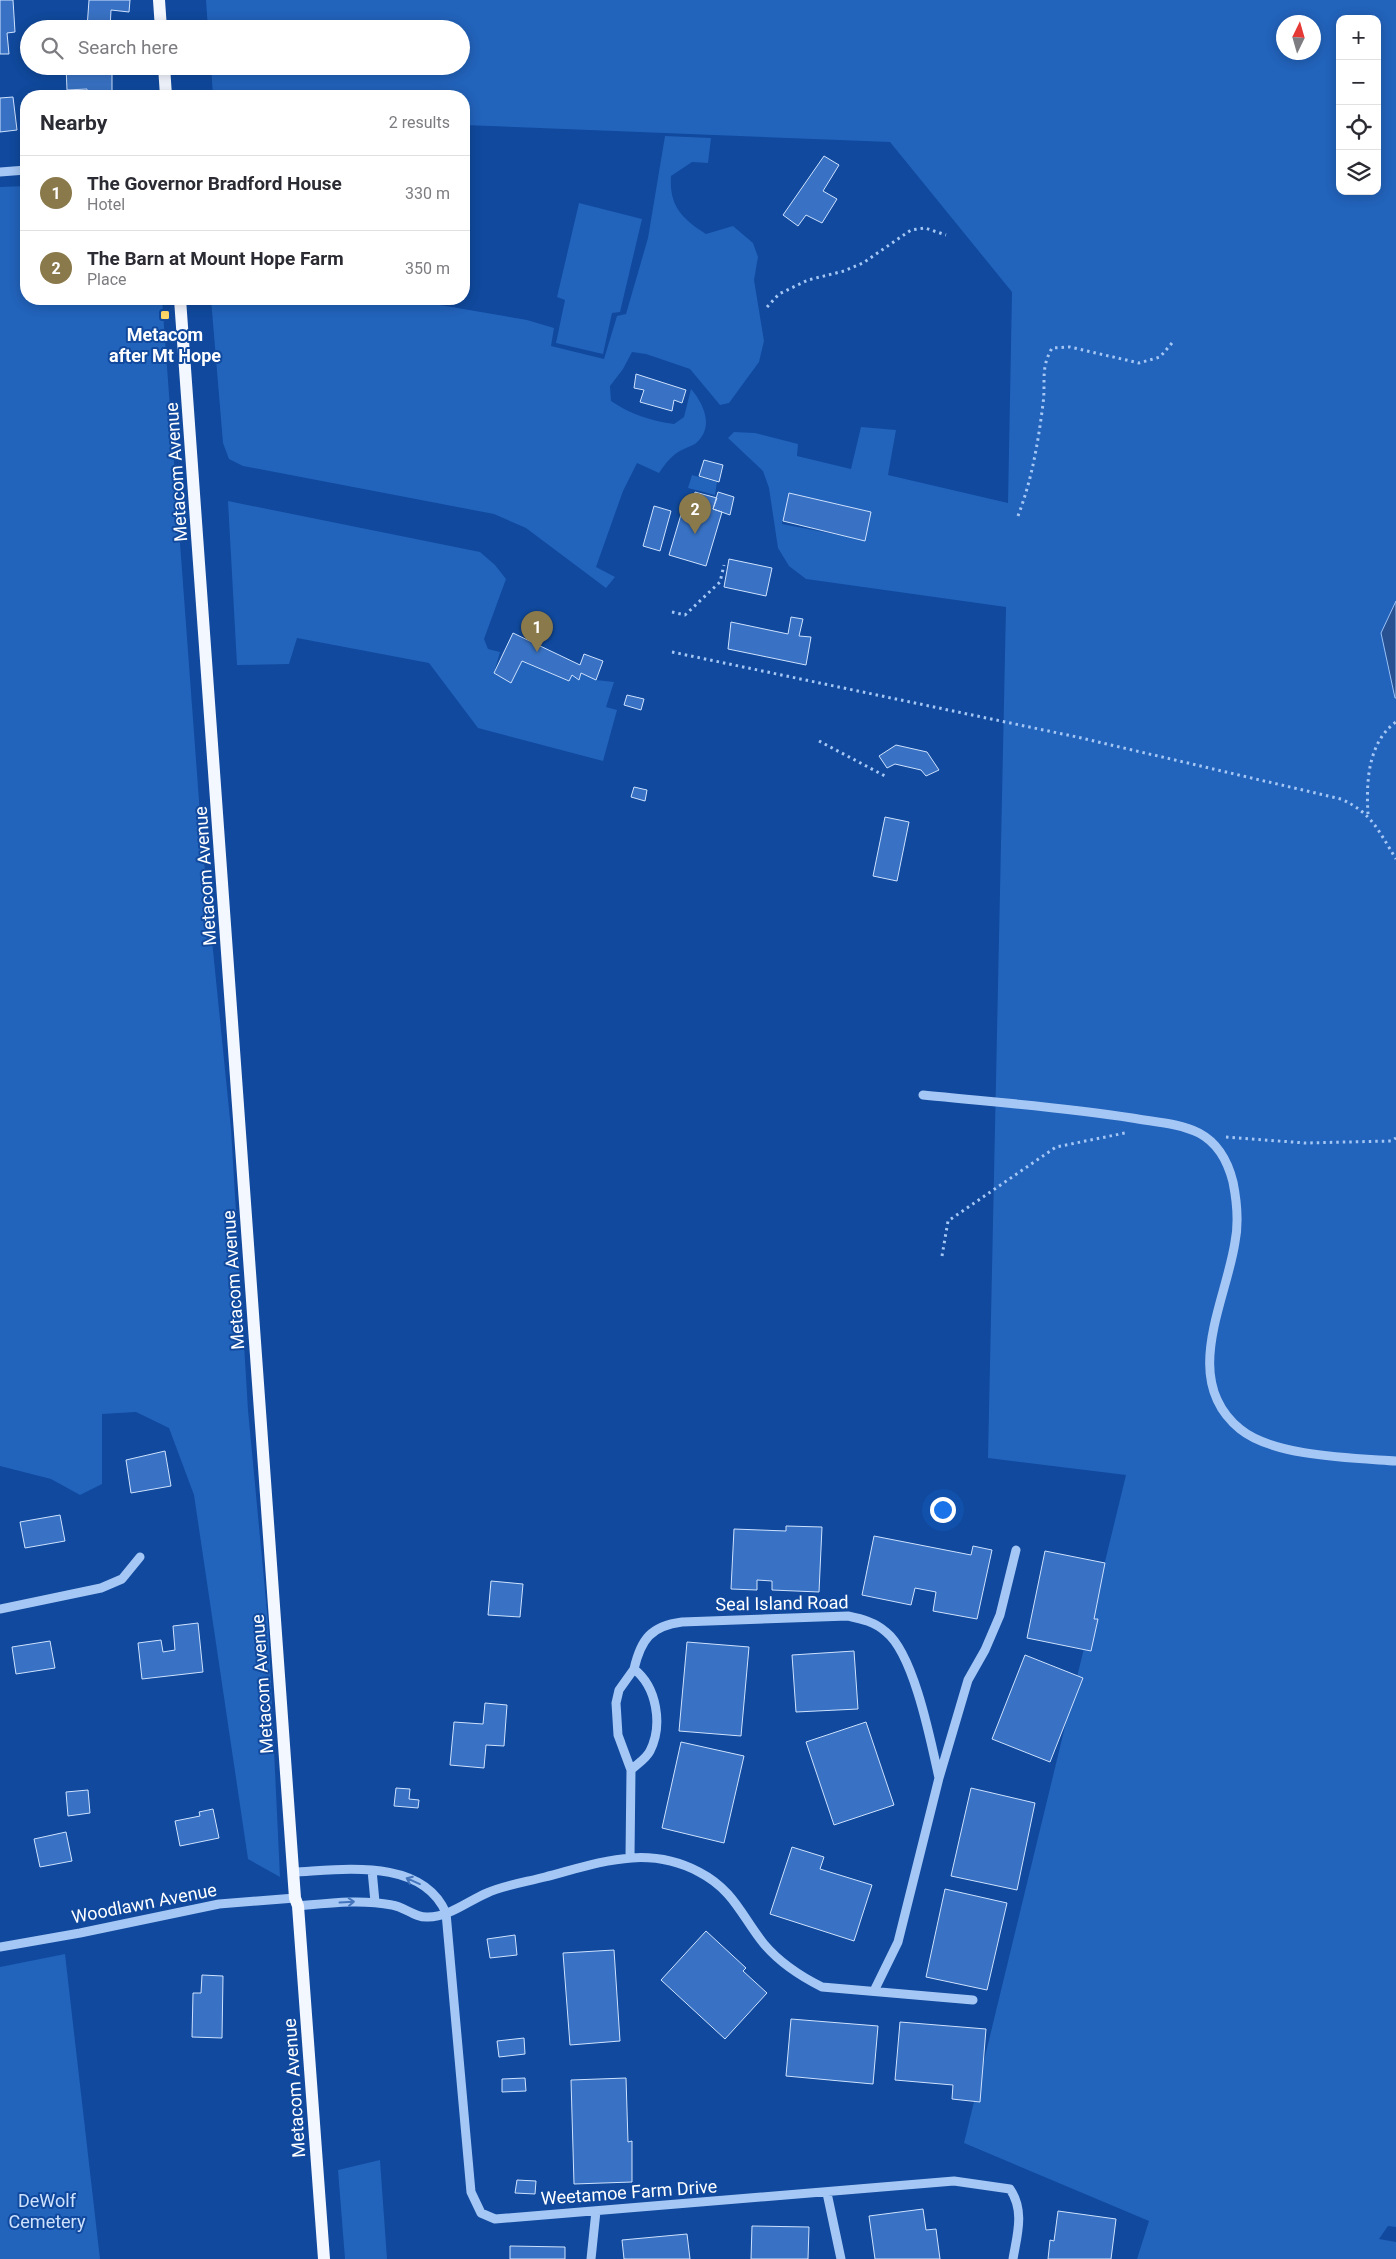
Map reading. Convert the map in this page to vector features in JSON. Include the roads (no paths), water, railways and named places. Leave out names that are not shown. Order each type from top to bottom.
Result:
[{"type":"main road","points":[[160,0],[161,20]]},
{"type":"main road","points":[[165,75],[166,90]]},
{"type":"main road","name":"Metacom Avenue","points":[[180,305],[293,1872],[297,1902],[324,2259]]},
{"type":"street","points":[[0,172],[20,170]]},
{"type":"street","points":[[923,1095],[1090,1112],[1182,1126],[1199,1134],[1213,1144],[1229,1164],[1238,1205],[1236,1242],[1211,1340],[1210,1374],[1216,1394],[1226,1414],[1241,1430],[1267,1443],[1313,1454],[1396,1461]]},
{"type":"street","name":"Seal Island Road","points":[[874,1991],[898,1942],[939,1778],[968,1680],[985,1650],[1000,1615],[1016,1550]]},
{"type":"street","points":[[0,1609],[101,1588],[122,1579],[140,1557]]},
{"type":"street","name":"Seal Island Road","points":[[630,1856],[631,1770],[618,1735],[616,1703],[619,1690],[634,1669],[641,1647],[648,1636],[667,1624],[848,1616],[862,1619],[886,1631],[901,1649],[925,1715],[939,1778]]},
{"type":"street","points":[[631,1770],[650,1752],[656,1732],[657,1717],[649,1686],[634,1669]]},
{"type":"street","points":[[297,1902],[374,1902],[402,1908],[426,1918],[446,1913],[488,1892],[630,1856],[678,1863],[715,1882],[739,1905],[755,1932],[775,1956],[789,1968],[822,1987],[973,2000]]},
{"type":"street","points":[[372,1870],[374,1902]]},
{"type":"street","name":"Weetamoe Farm Drive","points":[[293,1872],[372,1870],[408,1878],[427,1887],[440,1901],[446,1913],[471,2192],[476,2206],[482,2214],[495,2219],[954,2181],[1010,2190],[1017,2199],[1020,2213],[1014,2259]]},
{"type":"street","name":"Woodlawn Avenue","points":[[0,1947],[80,1933],[219,1904],[297,1902]]},
{"type":"street","points":[[827,2193],[841,2259]]},
{"type":"street","points":[[591,2259],[596,2211]]},
{"type":"place","name":"Metacom after Mt Hope","points":[[165,315]]},
{"type":"place","name":"The Barn at Mount Hope Farm","points":[[695,534]]},
{"type":"place","name":"The Governor Bradford House","points":[[537,652]]},
{"type":"park label","name":"DeWolf Cemetery","points":[[47,2210]]}]
